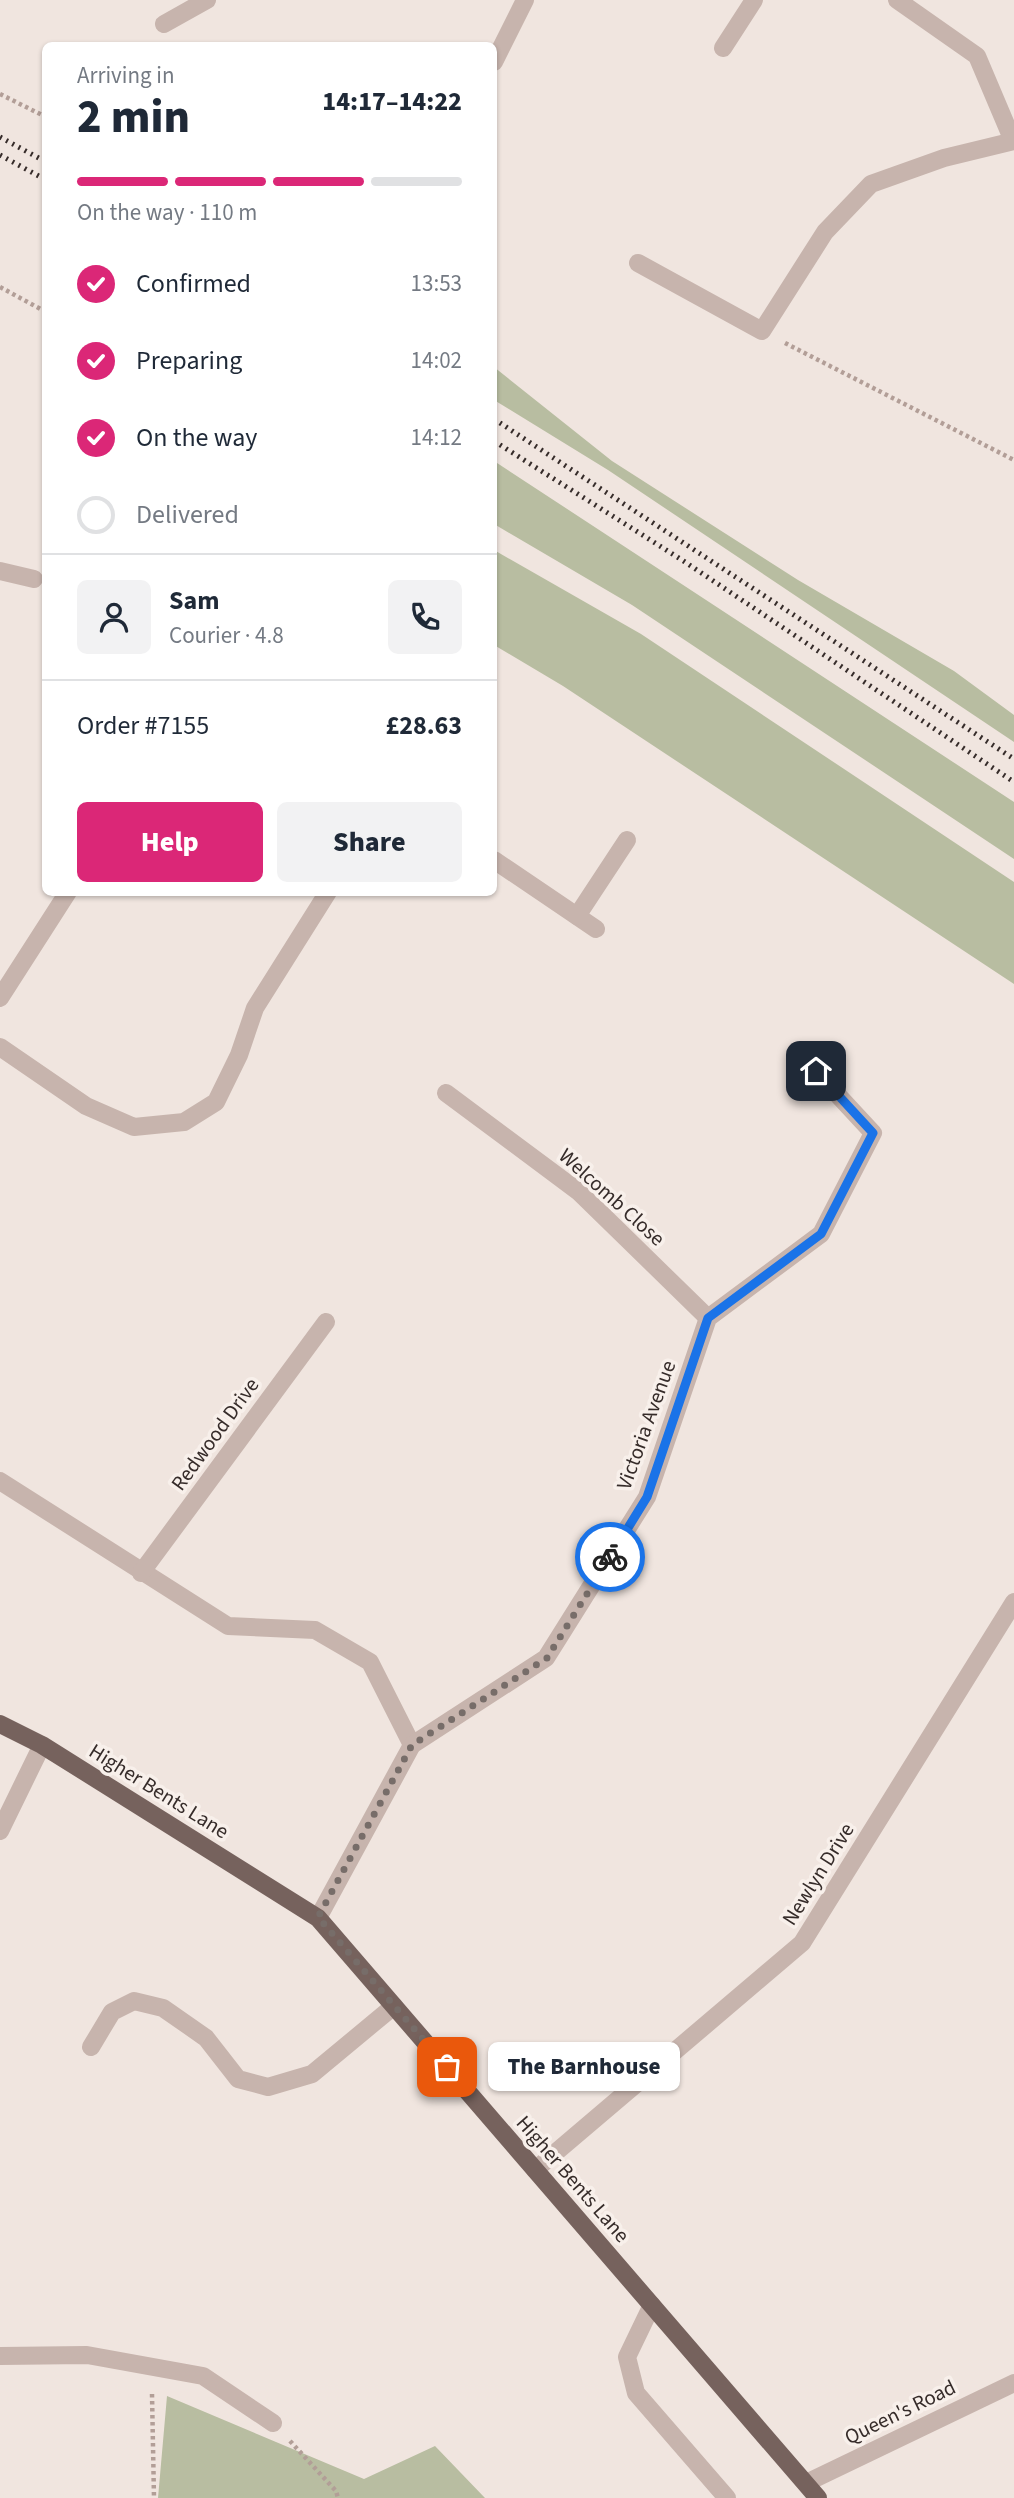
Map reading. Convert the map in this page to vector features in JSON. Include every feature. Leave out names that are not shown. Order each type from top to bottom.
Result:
[{"type":"main road","name":"Higher Bents Lane","points":[[0,1724],[42,1745],[318,1917],[818,2498]]},
{"type":"street","points":[[164,24],[207,0]]},
{"type":"street","points":[[497,56],[525,0]]},
{"type":"street","points":[[723,48],[754,0]]},
{"type":"street","points":[[638,262],[762,331],[825,232],[871,184],[944,158],[1014,141],[976,56],[897,0]]},
{"type":"street","points":[[0,571],[34,579]]},
{"type":"street","points":[[577,916],[627,840]]},
{"type":"street","points":[[497,862],[596,929]]},
{"type":"street","points":[[0,998],[65,896]]},
{"type":"street","points":[[0,1046],[86,1106],[134,1127],[184,1122],[216,1102],[239,1055],[255,1008],[325,896]]},
{"type":"street","points":[[708,1318],[821,1234],[873,1133],[797,1051]]},
{"type":"street","name":"Welcomb Close","points":[[446,1093],[579,1192],[708,1318]]},
{"type":"street","name":"Victoria Avenue","points":[[318,1917],[412,1745],[547,1658],[647,1497],[708,1318]]},
{"type":"street","name":"Redwood Drive","points":[[141,1573],[326,1322]]},
{"type":"street","points":[[0,1481],[228,1626],[315,1630],[370,1662],[412,1745]]},
{"type":"street","name":"Newlyn Drive","points":[[535,2170],[802,1943],[1014,1602]]},
{"type":"street","points":[[0,1831],[42,1745]]},
{"type":"street","points":[[91,2047],[112,2012],[134,2001],[163,2008],[205,2038],[238,2080],[268,2087],[312,2074],[394,2006]]},
{"type":"street","points":[[652,2305],[627,2357],[636,2393],[727,2498]]},
{"type":"street","points":[[0,2356],[87,2355],[203,2376],[273,2423]]},
{"type":"street","name":"Queen's Road","points":[[806,2483],[1014,2383]]},
{"type":"path","points":[[0,93],[42,115]]},
{"type":"path","points":[[0,287],[42,310]]},
{"type":"path","points":[[762,331],[1014,460]]},
{"type":"path","points":[[152,2367],[154,2498]]},
{"type":"path","points":[[273,2423],[336,2491],[338,2498]]},
{"type":"green space","points":[[497,369],[612,461],[798,580],[954,671],[1014,715],[1014,742],[608,470],[497,402]]},
{"type":"green space","points":[[497,463],[1014,802],[1014,859],[632,605],[497,526]]},
{"type":"green space","points":[[497,552],[641,634],[1014,882],[1014,984],[563,686],[497,647]]},
{"type":"green space","points":[[167,2396],[364,2479],[435,2446],[485,2498],[158,2498]]},
{"type":"railway","points":[[0,137],[42,160]]},
{"type":"railway","points":[[0,155],[42,178]]},
{"type":"railway","points":[[497,421],[1014,759]]},
{"type":"railway","points":[[497,443],[682,560],[1014,782]]},
{"type":"way so far","points":[[447,2067],[318,1917],[412,1745],[547,1658],[610,1557]]},
{"type":"place","name":"The Barnhouse","points":[[447,2067]]},
{"type":"route","points":[[610,1557],[647,1497],[708,1318],[821,1234],[873,1133],[816,1071]]}]
